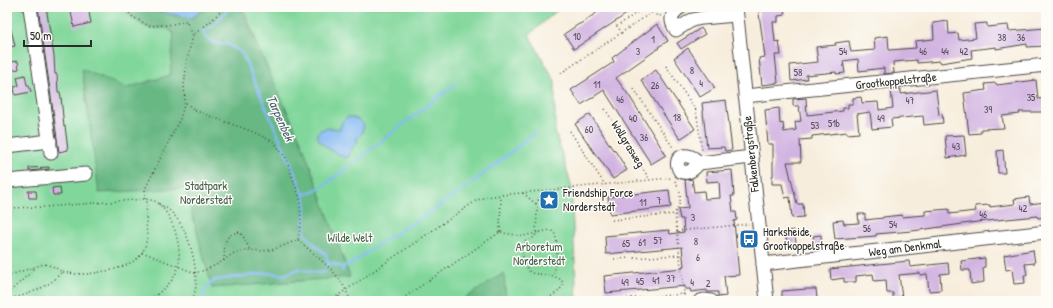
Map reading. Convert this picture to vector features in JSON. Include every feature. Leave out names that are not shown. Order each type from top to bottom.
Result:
[{"type":"street","points":[[7,146],[51,147],[30,7]]},
{"type":"street","points":[[692,20],[682,7],[676,10],[671,21],[676,30],[692,20],[736,11]]},
{"type":"street","name":"Falkenbergstraße","points":[[736,11],[767,301]]},
{"type":"street","name":"Grootkoppelstraße","points":[[745,96],[1046,65]]},
{"type":"street","points":[[681,158],[677,163],[678,168],[683,173],[692,170],[701,163],[752,157]]},
{"type":"street","points":[[7,181],[86,174]]},
{"type":"street","name":"Weg am Denkmal","points":[[763,264],[1046,232]]},
{"type":"street","points":[[700,301],[711,301]]},
{"type":"path","points":[[124,7],[132,17],[149,26],[186,22],[193,35]]},
{"type":"path","points":[[144,200],[145,189],[180,119],[185,102],[184,86],[187,60],[193,35],[211,21],[225,7]]},
{"type":"path","points":[[622,32],[618,26],[645,7]]},
{"type":"path","points":[[651,7],[656,15],[672,17]]},
{"type":"path","points":[[561,73],[654,11]]},
{"type":"path","points":[[666,66],[696,110],[701,163]]},
{"type":"path","points":[[634,89],[681,158]]},
{"type":"path","points":[[185,102],[196,111],[251,131],[274,142],[286,158],[300,199],[301,224],[298,240]]},
{"type":"path","name":"Wollgrasweg","points":[[605,109],[651,180]]},
{"type":"path","points":[[570,131],[605,185]]},
{"type":"path","name":"Wollgrasweg","points":[[523,193],[669,178],[677,183],[679,189],[680,202],[675,214]]},
{"type":"path","points":[[544,301],[559,291],[563,285],[562,280],[553,276],[531,273],[528,270],[522,254],[526,241],[535,237],[536,204],[545,191]]},
{"type":"path","points":[[330,301],[477,200],[486,197],[523,193],[536,204]]},
{"type":"path","points":[[500,232],[501,195]]},
{"type":"path","points":[[7,276],[44,264],[55,266],[62,272],[88,274],[112,270],[134,261],[141,255],[145,247],[147,238],[146,220],[148,200]]},
{"type":"path","points":[[7,208],[153,200],[169,209],[183,228],[194,256],[196,284],[193,301]]},
{"type":"path","points":[[148,301],[168,285],[178,267],[180,255],[176,236],[166,213],[159,203]]},
{"type":"path","points":[[612,220],[675,214],[685,301]]},
{"type":"path","points":[[677,231],[759,223]]},
{"type":"path","points":[[399,301],[500,232],[523,236],[550,230],[554,232],[558,254],[553,276]]},
{"type":"path","points":[[224,261],[227,238],[230,235],[240,232],[250,250]]},
{"type":"path","points":[[142,252],[195,273],[224,261],[234,253],[250,250],[272,250],[298,240]]},
{"type":"path","points":[[298,240],[338,277],[351,301]]},
{"type":"path","points":[[614,259],[680,255]]},
{"type":"path","points":[[7,294],[34,268]]},
{"type":"path","points":[[7,299],[15,298],[51,282],[62,272]]},
{"type":"path","points":[[611,300],[684,294]]},
{"type":"path","points":[[339,301],[340,295]]},
{"type":"green space","points":[[7,7],[243,7],[561,7],[529,35],[555,81],[555,131],[572,188],[577,301],[7,301]],"holes":[[[243,8],[256,40],[242,9]]]},
{"type":"green space","name":"Stadtpark Norderstedt","points":[[122,7],[149,7],[151,9],[170,14],[192,18],[206,7],[240,7],[302,143],[350,277],[212,288],[185,188],[99,193],[82,69],[127,88],[170,75],[174,34],[167,28],[148,28],[132,18]]},
{"type":"green space","points":[[504,273],[506,301],[461,301]]},
{"type":"water","points":[[149,7],[206,7],[192,18],[170,14],[151,9]]},
{"type":"water","points":[[347,117],[352,117],[364,125],[362,133],[357,138],[357,143],[352,148],[349,156],[346,158],[324,145],[320,141],[317,133],[330,128],[340,129],[342,122]]},
{"type":"building","points":[[38,7],[46,7],[54,56],[55,74],[57,74],[58,92],[60,92],[61,97],[68,150],[59,152]]},
{"type":"building","points":[[70,7],[88,7],[91,23],[74,27]]},
{"type":"building","points":[[605,7],[637,7],[574,49],[564,34]]},
{"type":"building","points":[[758,7],[784,7],[785,15],[778,16],[778,22],[773,22],[775,42],[779,41],[781,55],[775,55],[778,83],[762,85],[759,58],[765,57]]},
{"type":"building","points":[[948,21],[949,34],[958,33],[959,40],[976,38],[974,24],[987,23],[987,27],[1008,25],[1009,31],[1046,28],[1046,46],[1027,47],[1027,44],[996,49],[996,47],[971,50],[972,58],[941,63],[940,61],[917,63],[917,60],[893,62],[894,73],[884,74],[884,68],[859,71],[858,59],[843,61],[845,73],[836,74],[836,72],[806,75],[807,79],[791,81],[790,65],[818,62],[816,47],[836,45],[835,43],[849,41],[851,52],[875,50],[874,38],[888,36],[889,50],[916,48],[915,41],[934,39],[933,23]]},
{"type":"building","points":[[657,24],[668,41],[616,78],[630,97],[666,155],[651,164],[604,90],[581,105],[571,90],[614,62],[612,58]]},
{"type":"building","points":[[7,25],[10,25],[15,46],[7,48]]},
{"type":"building","points":[[701,28],[705,34],[681,49],[677,43]]},
{"type":"building","points":[[688,48],[715,88],[700,97],[674,58]]},
{"type":"building","points":[[18,61],[19,69],[12,70],[11,62]]},
{"type":"building","points":[[656,70],[695,129],[680,139],[641,80]]},
{"type":"building","points":[[25,75],[27,85],[29,85],[31,92],[15,95],[14,87],[19,86],[17,77]]},
{"type":"building","points":[[1036,80],[1038,99],[1046,98],[1046,112],[1019,112],[1020,114],[1002,116],[1004,128],[981,129],[981,133],[969,134],[964,93],[986,90],[985,84],[996,83],[997,85]]},
{"type":"building","points":[[901,89],[901,94],[936,90],[939,115],[942,114],[943,123],[924,125],[923,116],[891,119],[892,127],[872,129],[870,112],[857,114],[859,133],[847,134],[847,132],[812,136],[812,139],[800,140],[801,162],[787,162],[797,204],[803,204],[804,217],[792,218],[790,197],[785,198],[782,184],[772,184],[773,144],[768,144],[765,110],[779,108],[780,124],[783,123],[784,132],[796,130],[795,122],[801,121],[799,106],[793,106],[793,99],[806,98],[807,115],[843,111],[843,108],[848,108],[848,104],[853,104],[853,98],[861,97],[862,103],[878,102],[879,110],[893,108],[891,90]]},
{"type":"building","points":[[726,100],[732,150],[725,151],[724,147],[707,148],[702,103]]},
{"type":"building","points":[[590,114],[627,170],[613,179],[575,124]]},
{"type":"building","points":[[964,135],[966,155],[947,158],[945,136]]},
{"type":"building","points":[[1003,150],[1005,173],[998,173],[997,151]]},
{"type":"building","points":[[49,167],[49,169],[29,171],[29,168]]},
{"type":"building","points":[[732,170],[734,196],[731,196],[733,212],[736,212],[737,220],[734,221],[739,275],[724,276],[726,296],[718,297],[718,292],[707,292],[707,290],[691,292],[690,289],[685,289],[685,286],[606,293],[604,276],[683,268],[682,266],[684,266],[682,247],[606,254],[605,236],[669,230],[670,234],[684,232],[683,219],[680,219],[678,209],[688,208],[685,180],[692,179],[694,192],[704,191],[705,199],[720,198],[719,181],[707,182],[706,172]]},
{"type":"building","points":[[60,187],[61,195],[53,195],[52,188]]},
{"type":"building","points":[[669,190],[671,207],[610,214],[608,197]]},
{"type":"building","points":[[28,191],[36,191],[37,198],[29,198]]},
{"type":"building","points":[[1029,197],[1030,204],[1045,202],[1046,217],[1038,218],[1037,216],[977,222],[912,231],[876,234],[876,236],[835,239],[833,221],[843,220],[844,224],[859,223],[858,214],[865,214],[865,220],[902,215],[902,217],[925,215],[925,211],[949,209],[949,214],[976,211],[975,206],[990,205],[990,207],[1015,204],[1014,199]]},
{"type":"building","points":[[794,230],[796,243],[787,245],[785,232]]},
{"type":"building","points":[[821,235],[822,248],[815,249],[813,236]]},
{"type":"building","points":[[1033,250],[1035,263],[1025,264],[1027,275],[1024,275],[1025,283],[1014,284],[1012,269],[1006,270],[1004,255]]},
{"type":"building","points":[[985,258],[985,267],[983,267],[984,282],[971,284],[970,270],[962,270],[961,261]]},
{"type":"building","points":[[909,261],[910,267],[948,263],[949,273],[940,274],[941,290],[929,291],[927,274],[920,275],[920,273],[899,275],[902,298],[893,299],[893,293],[887,293],[886,280],[874,281],[873,274],[856,276],[856,282],[844,282],[844,278],[831,280],[830,269]]},
{"type":"building","points":[[816,289],[817,299],[782,301],[782,291]]},
{"type":"waterway","name":"Tarpenbek","points":[[230,7],[213,26],[203,31],[205,36],[211,41],[218,44],[228,44],[242,53],[304,195],[306,208],[304,233],[326,254],[328,266]]},
{"type":"waterway","points":[[304,195],[322,187],[455,84]]},
{"type":"waterway","points":[[343,271],[342,267],[351,264],[380,243],[418,220],[467,187],[535,133]]},
{"type":"waterway","points":[[328,264],[331,263],[342,267]]},
{"type":"waterway","name":"Tarpenbek","points":[[202,301],[206,288],[215,280],[268,273],[284,275],[299,269],[318,273],[325,272]]},
{"type":"place","name":"Friendship Force Norderstedt","points":[[549,200]]},
{"type":"place","name":"Harksheide, Grootkoppelstraße","points":[[749,239]]},
{"type":"park label","name":"Wilde Welt","points":[[350,238]]},
{"type":"park label","name":"Arboretum Norderstedt","points":[[539,254]]}]
